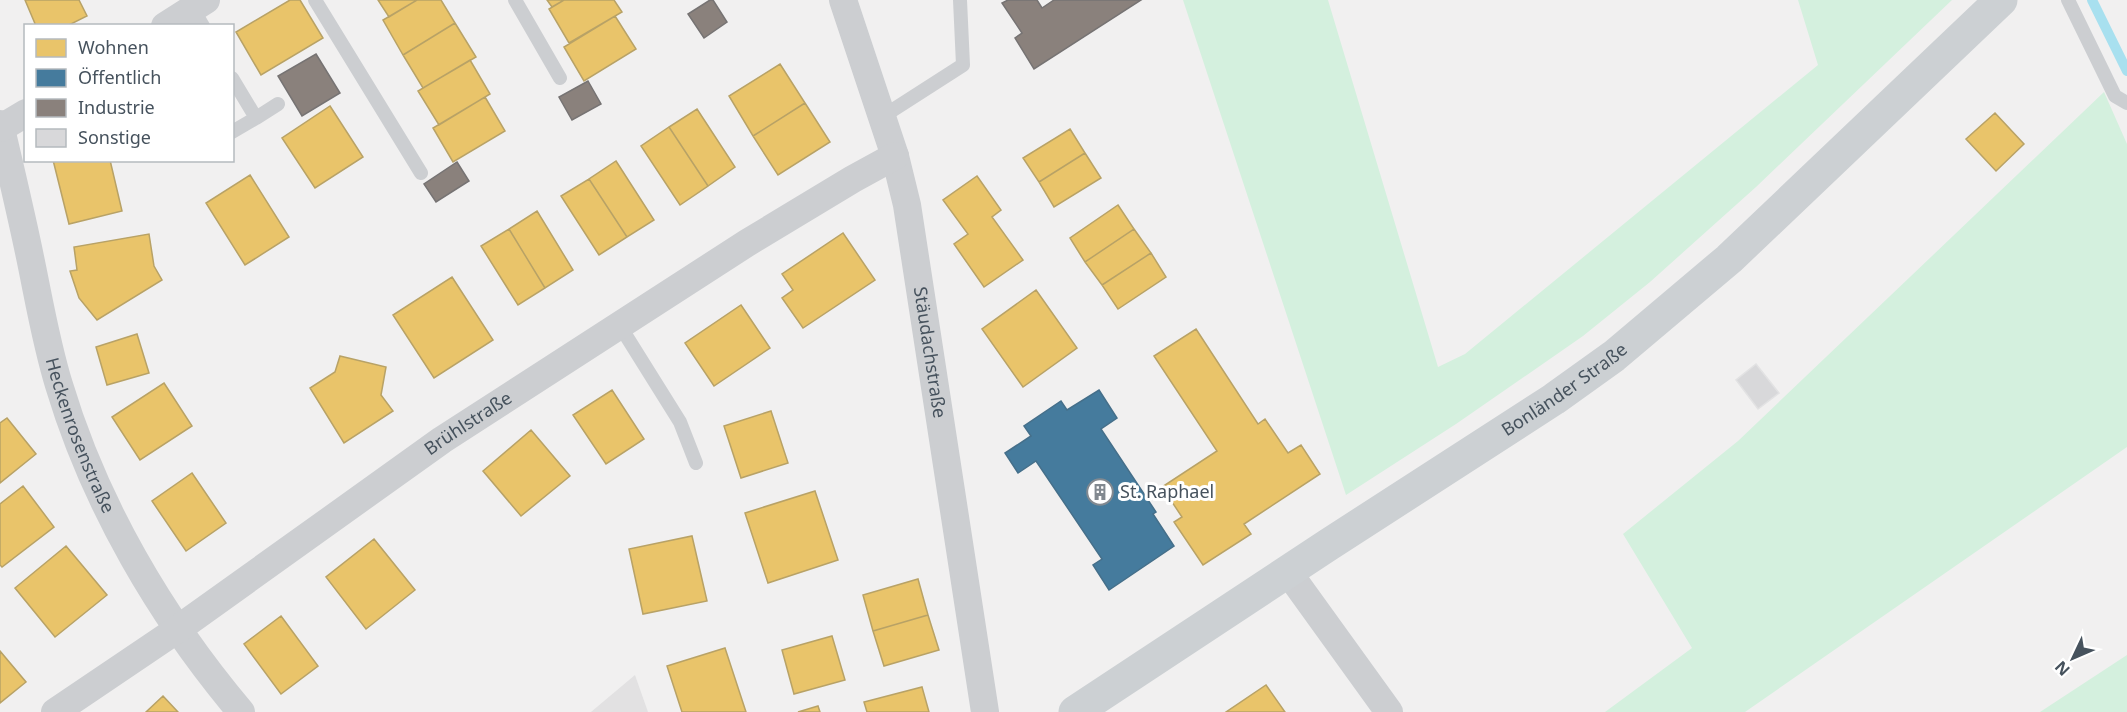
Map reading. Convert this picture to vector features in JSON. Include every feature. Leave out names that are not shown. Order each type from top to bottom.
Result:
[{"type":"street","name":"Stäudachstraße","points":[[843,0],[895,156],[907,205],[985,712]]},
{"type":"street","name":"Bonländer Straße","points":[[1075,712],[1554,399],[1646,331],[1730,259],[2001,0]]},
{"type":"street","points":[[0,126],[24,114]]},
{"type":"street","name":"Heckenrosenstraße","points":[[0,126],[49,349],[70,420],[89,469],[154,594],[214,680],[241,712]]},
{"type":"street","name":"Brühlstraße","points":[[55,712],[178,629],[442,440],[747,243],[895,156]]},
{"type":"street","points":[[1288,572],[1389,712]]},
{"type":"lane","points":[[315,0],[422,173]]},
{"type":"lane","points":[[515,0],[560,78]]},
{"type":"lane","points":[[882,117],[963,65],[960,0]]},
{"type":"lane","points":[[2068,0],[2115,96],[2127,103]]},
{"type":"lane","points":[[234,81],[256,118]]},
{"type":"lane","points":[[234,131],[278,104]]},
{"type":"lane","points":[[620,326],[680,422],[696,463]]},
{"type":"shaded area","points":[[635,675],[648,712],[591,712]]},
{"type":"green space","points":[[1183,0],[1328,0],[1438,367],[1465,354],[1818,65],[1798,0],[1952,0],[1756,187],[1650,282],[1583,336],[1456,424],[1346,495]]},
{"type":"green space","points":[[2104,92],[2127,144],[2127,447],[1745,712],[1605,712],[1692,648],[1623,534],[1738,441]]},
{"type":"green space","points":[[2127,655],[2127,712],[2040,712]]},
{"type":"building: Wohnen","points":[[25,0],[79,0],[87,16],[71,24],[35,24]]},
{"type":"building: Wohnen","points":[[290,0],[300,0],[323,38],[261,75],[236,32]]},
{"type":"building: Wohnen","points":[[378,0],[417,0],[389,17]]},
{"type":"building: Wohnen","points":[[417,0],[441,0],[455,23],[403,55],[383,20]]},
{"type":"building: Wohnen","points":[[547,0],[564,0],[552,7]]},
{"type":"building: Wohnen","points":[[564,0],[614,0],[622,12],[569,43],[549,9]]},
{"type":"building: Wohnen","points":[[615,16],[636,49],[584,81],[564,47]]},
{"type":"building: Wohnen","points":[[455,23],[476,57],[423,88],[403,55]]},
{"type":"building: Wohnen","points":[[470,60],[490,94],[439,125],[418,91]]},
{"type":"building: Wohnen","points":[[780,64],[805,103],[753,136],[729,96]]},
{"type":"building: Wohnen","points":[[485,97],[505,131],[453,162],[433,128]]},
{"type":"building: Wohnen","points":[[805,103],[830,142],[778,175],[753,136]]},
{"type":"building: Wohnen","points":[[330,106],[363,157],[315,188],[282,138]]},
{"type":"building: Wohnen","points":[[697,109],[735,167],[708,186],[669,127]]},
{"type":"building: Wohnen","points":[[1995,113],[2024,144],[1996,171],[1966,139]]},
{"type":"building: Wohnen","points":[[669,127],[708,186],[680,205],[641,146]]},
{"type":"building: Wohnen","points":[[1070,129],[1085,153],[1039,182],[1023,158]]},
{"type":"building: Wohnen","points":[[1085,153],[1101,178],[1054,207],[1039,182]]},
{"type":"building: Wohnen","points":[[616,161],[654,220],[627,237],[589,179]]},
{"type":"building: Wohnen","points":[[54,162],[110,162],[122,211],[69,224]]},
{"type":"building: Wohnen","points":[[250,175],[289,237],[245,265],[206,203]]},
{"type":"building: Wohnen","points":[[977,176],[1001,210],[992,217],[1023,260],[984,287],[954,244],[968,234],[943,200]]},
{"type":"building: Wohnen","points":[[589,179],[627,237],[599,255],[561,196]]},
{"type":"building: Wohnen","points":[[1118,205],[1134,229],[1085,262],[1070,238]]},
{"type":"building: Wohnen","points":[[537,211],[573,270],[545,288],[509,229]]},
{"type":"building: Wohnen","points":[[509,229],[545,288],[518,305],[481,246]]},
{"type":"building: Wohnen","points":[[1134,229],[1151,253],[1102,285],[1085,262]]},
{"type":"building: Wohnen","points":[[843,233],[875,280],[803,328],[782,298],[793,290],[782,274]]},
{"type":"building: Wohnen","points":[[149,234],[154,266],[162,280],[97,320],[79,298],[70,271],[77,270],[74,247]]},
{"type":"building: Wohnen","points":[[1151,253],[1166,277],[1118,309],[1102,285]]},
{"type":"building: Wohnen","points":[[452,277],[493,340],[434,378],[393,315]]},
{"type":"building: Wohnen","points":[[1036,290],[1077,348],[1023,387],[982,329]]},
{"type":"building: Wohnen","points":[[741,305],[770,348],[714,386],[685,343]]},
{"type":"building: Wohnen","points":[[1196,329],[1258,424],[1265,419],[1288,453],[1301,445],[1320,474],[1244,524],[1251,534],[1203,565],[1174,522],[1182,517],[1162,487],[1217,451],[1154,356]]},
{"type":"building: Wohnen","points":[[137,334],[149,373],[107,385],[96,347]]},
{"type":"building: Wohnen","points":[[340,356],[386,367],[381,395],[393,411],[344,443],[310,388],[335,372]]},
{"type":"building: Wohnen","points":[[164,383],[192,426],[140,460],[112,417]]},
{"type":"building: Wohnen","points":[[612,390],[644,439],[606,464],[573,415]]},
{"type":"building: Wohnen","points":[[771,411],[788,463],[741,478],[724,426]]},
{"type":"building: Wohnen","points":[[7,418],[36,454],[0,483],[0,423]]},
{"type":"building: Wohnen","points":[[531,430],[570,476],[521,516],[483,471]]},
{"type":"building: Wohnen","points":[[192,473],[226,523],[186,551],[152,501]]},
{"type":"building: Wohnen","points":[[23,486],[54,527],[2,567],[0,565],[0,504]]},
{"type":"building: Wohnen","points":[[815,491],[838,560],[768,583],[745,513]]},
{"type":"building: Wohnen","points":[[692,536],[707,601],[643,614],[629,549]]},
{"type":"building: Wohnen","points":[[374,539],[415,590],[366,629],[326,577]]},
{"type":"building: Wohnen","points":[[66,546],[107,595],[55,637],[15,588]]},
{"type":"building: Wohnen","points":[[918,579],[928,615],[873,631],[863,595]]},
{"type":"building: Wohnen","points":[[928,615],[939,650],[884,666],[873,631]]},
{"type":"building: Wohnen","points":[[281,616],[318,666],[281,694],[244,644]]},
{"type":"building: Wohnen","points":[[832,636],[845,680],[794,694],[782,650]]},
{"type":"building: Wohnen","points":[[725,648],[746,712],[682,712],[667,666]]},
{"type":"building: Wohnen","points":[[0,651],[26,682],[0,703]]},
{"type":"building: Wohnen","points":[[1266,685],[1285,712],[1226,712]]},
{"type":"building: Wohnen","points":[[922,687],[929,712],[867,712],[864,702]]},
{"type":"building: Wohnen","points":[[163,696],[178,712],[146,712]]},
{"type":"building: Wohnen","points":[[818,706],[820,712],[798,712]]},
{"type":"building: Öffentlich","name":"St. Raphael","points":[[1099,390],[1117,418],[1101,429],[1156,512],[1153,514],[1174,546],[1109,590],[1093,565],[1102,559],[1036,461],[1018,473],[1005,453],[1031,436],[1024,426],[1061,401],[1067,410]]},
{"type":"building: Industrie","points":[[713,0],[727,22],[704,38],[688,14]]},
{"type":"building: Industrie","points":[[1008,0],[1037,0],[1042,8],[1054,0],[1141,0],[1034,69],[1015,38],[1022,33],[1002,3]]},
{"type":"building: Industrie","points":[[316,54],[340,93],[302,116],[278,76]]},
{"type":"building: Industrie","points":[[588,81],[601,104],[572,120],[559,97]]},
{"type":"building: Industrie","points":[[457,162],[469,181],[436,202],[424,184]]},
{"type":"building: Sonstige","points":[[1756,364],[1779,393],[1758,409],[1736,380]]},
{"type":"waterway","points":[[2092,0],[2127,71]]},
{"type":"place","name":"St. Raphael","points":[[1100,492]]}]
